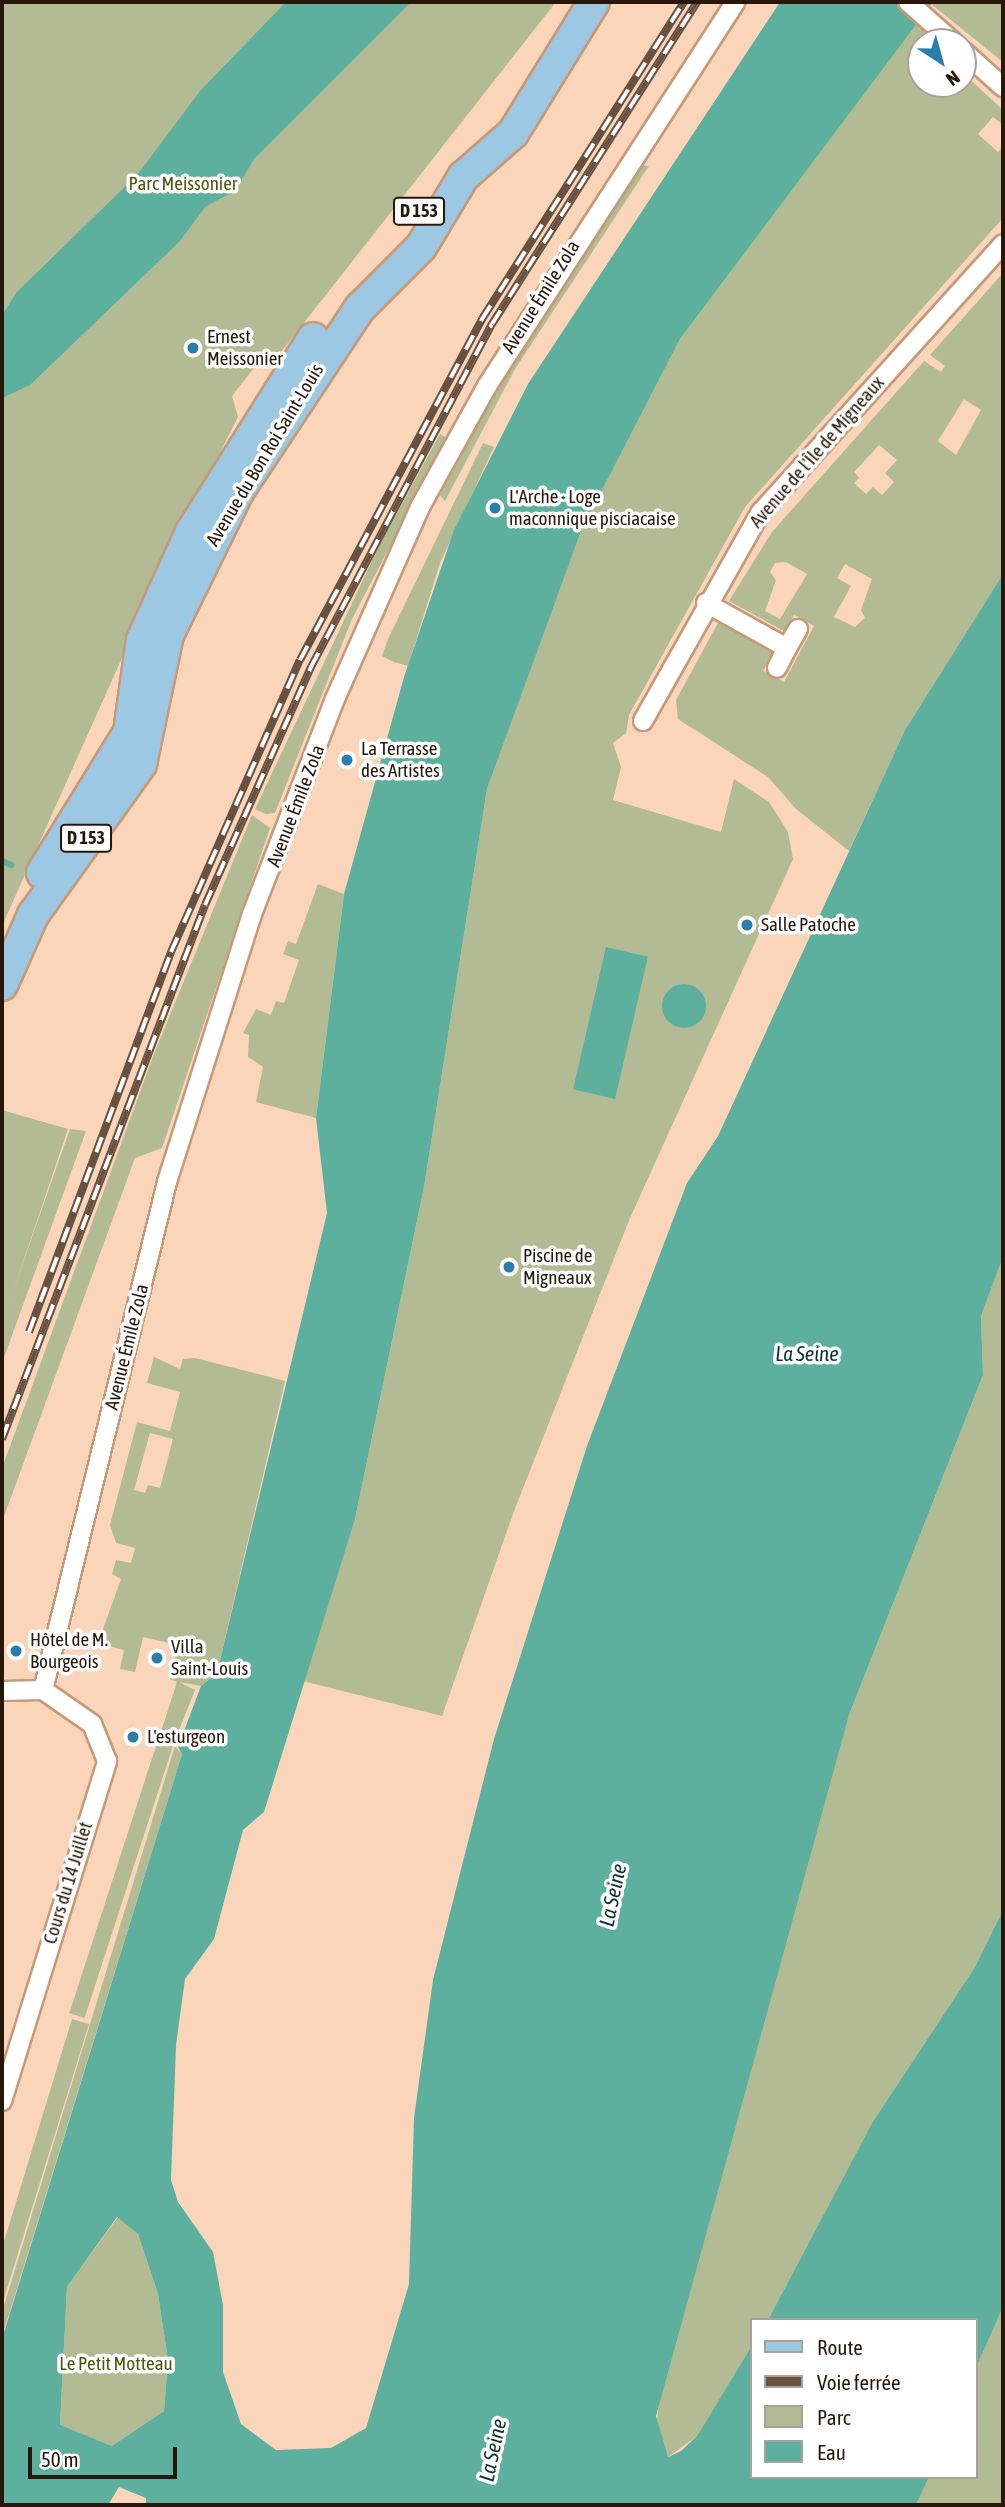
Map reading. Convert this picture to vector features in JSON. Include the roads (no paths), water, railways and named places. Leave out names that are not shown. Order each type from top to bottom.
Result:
[{"type":"main road","name":"Avenue du Bon Roi Saint-Louis","points":[[33,915],[42,871],[60,836],[129,732],[142,640],[219,480],[283,377],[350,289],[403,241],[443,172],[498,123],[529,66],[580,2]]},
{"type":"main road","name":"Avenue du Bon Roi Saint-Louis","points":[[2,985],[33,915],[141,764],[168,635],[238,492],[286,414],[368,299],[421,247],[449,193],[513,133],[594,2]]},
{"type":"street","name":"Avenue Émile Zola","points":[[43,1690],[167,1182],[253,914],[334,699],[420,507],[486,386],[736,2]]},
{"type":"street","points":[[908,2],[937,28]]},
{"type":"street","points":[[977,64],[1003,87]]},
{"type":"street","name":"Avenue de l'Île de Migneaux","points":[[643,721],[706,603],[761,512],[1003,244]]},
{"type":"street","points":[[706,603],[788,648]]},
{"type":"street","points":[[776,668],[798,629]]},
{"type":"street","points":[[2,1691],[43,1690]]},
{"type":"street","name":"Cours du 14 Juillet","points":[[2,2101],[107,1761],[92,1724],[43,1690]]},
{"type":"water","points":[[286,2],[411,2],[254,159],[235,191],[206,206],[180,241],[30,385],[2,398],[2,315],[17,292],[138,174],[200,91]]},
{"type":"water","name":"La Seine","points":[[780,2],[933,2],[913,28],[907,28],[907,37],[680,339],[581,531],[487,789],[424,1187],[355,1519],[264,1812],[243,1830],[214,1939],[185,1979],[176,2045],[171,2180],[178,2202],[213,2252],[223,2305],[223,2372],[241,2424],[276,2450],[331,2448],[366,2428],[409,2284],[414,2118],[433,1980],[494,1739],[587,1446],[687,1183],[718,1136],[905,730],[1003,574],[1003,1257],[981,1316],[983,1375],[849,1715],[656,2416],[668,2457],[681,2451],[697,2436],[750,2349],[750,2479],[928,2479],[916,2505],[146,2505],[146,2498],[119,2487],[108,2505],[2,2505],[2,2339],[182,1754],[178,1747],[201,1686],[217,1673],[327,1213],[316,1118],[344,894],[404,677],[454,530],[528,384]],"holes":[[[117,2217],[138,2234],[158,2294],[168,2360],[164,2411],[112,2446],[60,2425],[67,2287]]]},
{"type":"water","points":[[606,947],[648,957],[615,1099],[573,1089]]},
{"type":"water","points":[[684,984],[699,991],[706,1006],[699,1021],[684,1028],[669,1021],[662,1006],[669,991]]},
{"type":"water","points":[[1003,1910],[1003,2307],[977,2366],[977,2318],[769,2318],[872,2123],[975,1967]]},
{"type":"waterway","points":[[2,861],[11,865]]},
{"type":"railway","points":[[29,1332],[171,952],[300,660],[482,319],[684,2]]},
{"type":"railway","points":[[2,1439],[205,905],[311,667],[492,324],[697,2]]},
{"type":"place","name":"Ernest Meissonier","points":[[193,348]]},
{"type":"place","name":"L'Arche - Loge maconnique pisciacaise","points":[[495,508]]},
{"type":"place","name":"La Terrasse des Artistes","points":[[347,760]]},
{"type":"place","name":"Salle Patoche","points":[[747,925]]},
{"type":"place","name":"Piscine de Migneaux","points":[[509,1267]]},
{"type":"place","name":"Hôtel de M. Bourgeois","points":[[16,1651]]},
{"type":"place","name":"Villa Saint-Louis","points":[[157,1658]]},
{"type":"place","name":"L'esturgeon","points":[[133,1737]]},
{"type":"park label","name":"Parc Meissonier","points":[[183,184]]},
{"type":"park label","name":"Le Petit Motteau","points":[[116,2364]]}]
